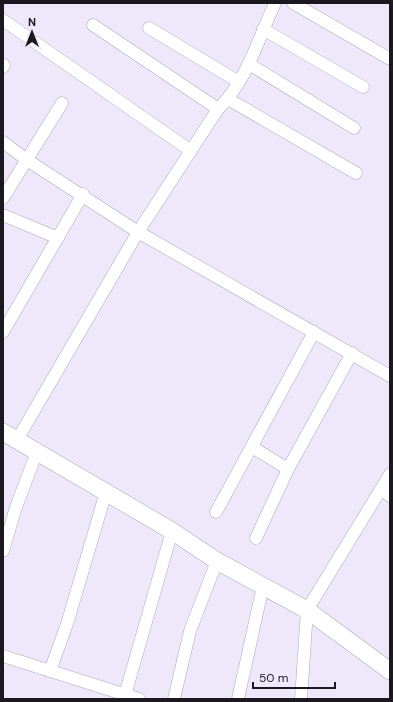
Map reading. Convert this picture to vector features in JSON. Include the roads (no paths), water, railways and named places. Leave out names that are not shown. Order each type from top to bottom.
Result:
[{"type":"street","points":[[275,3],[249,64],[239,82],[228,99],[218,109],[138,232],[10,436],[172,531],[217,561],[307,610],[390,671]]},
{"type":"street","points":[[293,3],[390,59]]},
{"type":"street","points":[[3,20],[191,151]]},
{"type":"street","points":[[93,25],[218,109]]},
{"type":"street","points":[[149,28],[239,82]]},
{"type":"street","points":[[263,29],[363,87]]},
{"type":"street","points":[[249,64],[354,128]]},
{"type":"street","points":[[228,99],[356,172]]},
{"type":"street","points":[[3,198],[62,103]]},
{"type":"street","points":[[3,142],[27,160],[83,194],[138,232],[390,376]]},
{"type":"street","points":[[3,332],[83,194]]},
{"type":"street","points":[[3,215],[58,238]]},
{"type":"street","points":[[216,512],[314,332]]},
{"type":"street","points":[[256,538],[288,470],[352,353]]},
{"type":"street","points":[[252,447],[288,470]]},
{"type":"street","points":[[3,551],[16,507],[37,452]]},
{"type":"street","points":[[301,699],[307,610],[385,493],[390,474]]},
{"type":"street","points":[[50,671],[68,624],[106,492]]},
{"type":"street","points":[[125,695],[172,531]]},
{"type":"street","points":[[174,699],[190,630],[217,561]]},
{"type":"street","points":[[238,699],[263,586]]},
{"type":"street","points":[[3,656],[139,699]]}]
